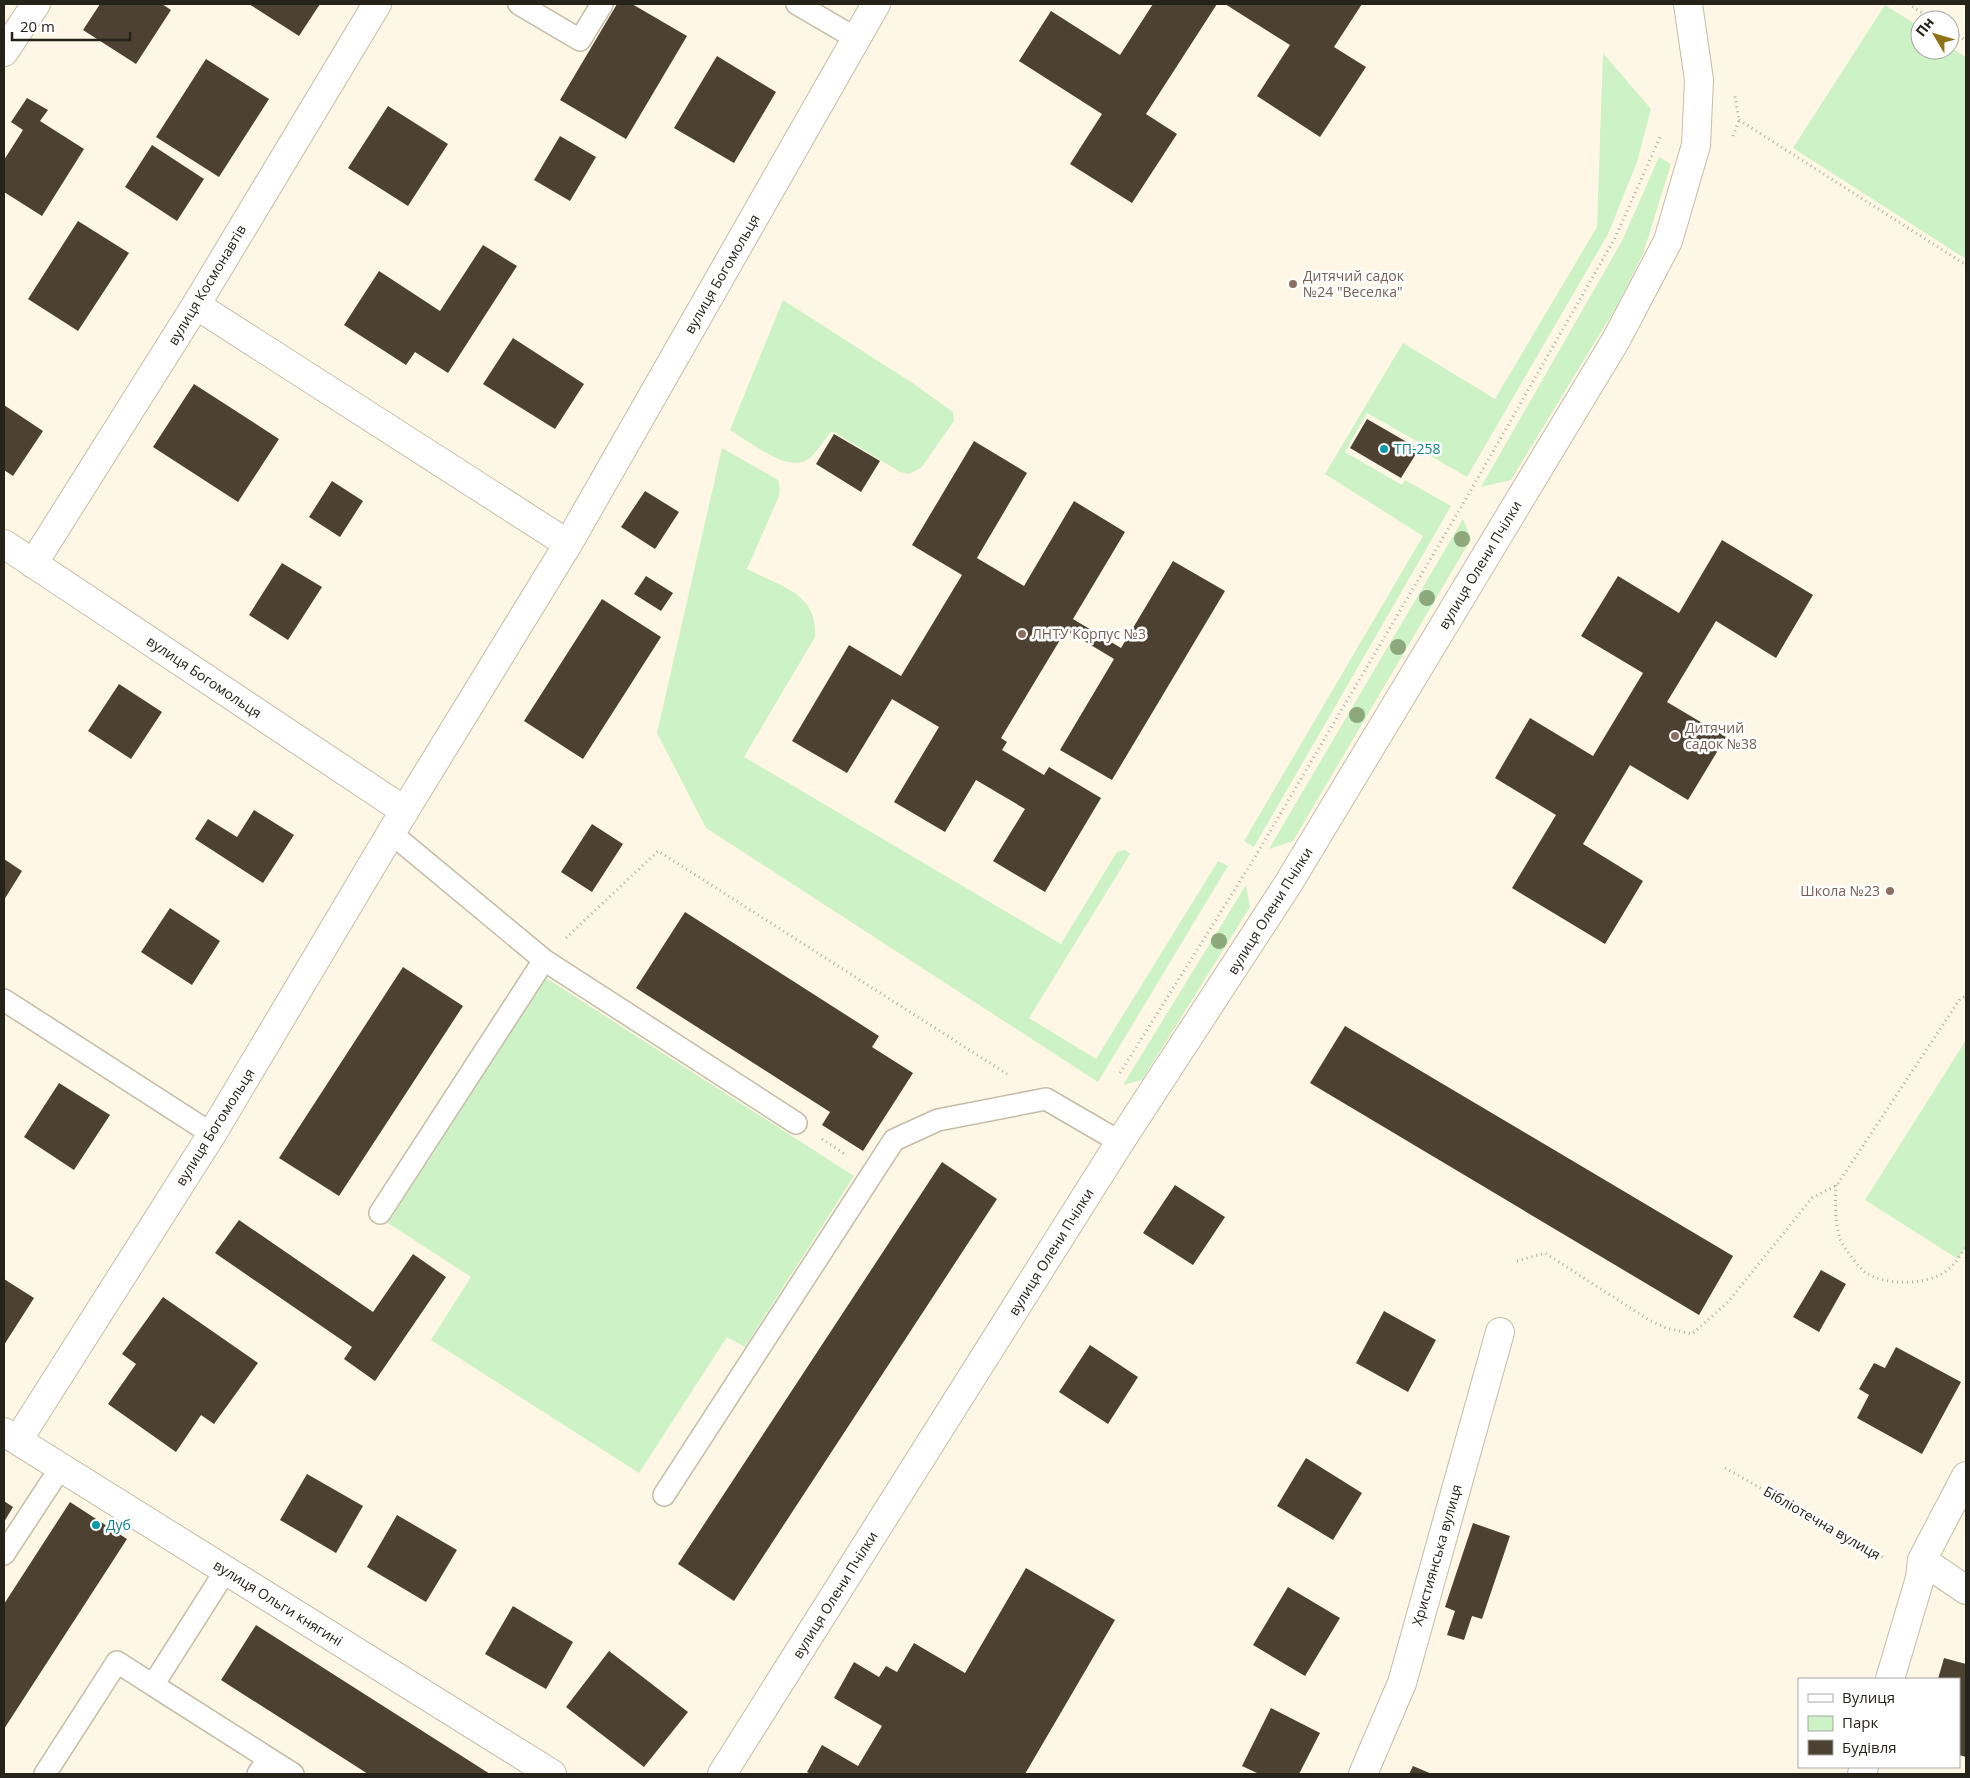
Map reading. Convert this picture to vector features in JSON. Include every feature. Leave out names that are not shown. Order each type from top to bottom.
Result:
[{"type":"street","points":[[4,52],[36,4]]},
{"type":"street","name":"вулиця Космонавтів","points":[[33,564],[196,305],[377,4]]},
{"type":"street","name":"вулиця Богомольця","points":[[11,1436],[212,1134],[391,833],[568,544],[876,4]]},
{"type":"street","name":"вулиця Олени Пчілки","points":[[722,1774],[1120,1142],[1288,884],[1616,340],[1668,241],[1696,145],[1699,80],[1688,4]]},
{"type":"street","points":[[196,305],[568,544]]},
{"type":"street","name":"вулиця Богомольця","points":[[4,544],[405,810]]},
{"type":"street","name":"Християнська вулиця","points":[[1363,1774],[1402,1683],[1500,1332]]},
{"type":"street","name":"вулиця Ольги княгині","points":[[11,1436],[552,1774]]},
{"type":"street","points":[[1890,1678],[1921,1569],[1966,1476]]},
{"type":"street","points":[[1921,1569],[1966,1590]]},
{"type":"lane","points":[[519,4],[580,40],[602,4]]},
{"type":"lane","points":[[797,4],[857,39]]},
{"type":"lane","points":[[391,833],[544,960],[796,1123]]},
{"type":"lane","points":[[380,1213],[544,960]]},
{"type":"lane","points":[[4,1000],[212,1134]]},
{"type":"lane","points":[[664,1495],[894,1140],[938,1120],[1046,1099],[1120,1142]]},
{"type":"lane","points":[[4,1554],[60,1467]]},
{"type":"lane","points":[[153,1685],[226,1570]]},
{"type":"lane","points":[[45,1774],[117,1662],[153,1685],[263,1766],[293,1774]]},
{"type":"path","points":[[1739,120],[1966,265]]},
{"type":"path","points":[[1120,1074],[1252,862],[1467,497],[1615,238],[1664,129]]},
{"type":"path","points":[[544,960],[658,850],[1046,1099]]},
{"type":"path","points":[[1517,1261],[1545,1253],[1649,1320],[1666,1328],[1692,1334],[1728,1302],[1812,1198],[1836,1185],[1960,999],[1966,996]]},
{"type":"path","points":[[796,1123],[873,1172]]},
{"type":"path","points":[[1836,1185],[1835,1201],[1840,1240],[1866,1273],[1892,1282],[1913,1283],[1934,1278],[1953,1266],[1966,1246]]},
{"type":"path","name":"Бібліотечна вулиця","points":[[1725,1468],[1921,1569]]},
{"type":"green space","points":[[1885,5],[1910,21],[1910,60],[1960,60],[1960,53],[1966,57],[1966,259],[1793,148]]},
{"type":"green space","points":[[1603,53],[1651,109],[1637,162],[1608,234],[1467,477],[1422,451],[1425,446],[1367,413],[1345,452],[1402,485],[1405,480],[1451,506],[1254,847],[1244,841],[1423,536],[1325,474],[1403,343],[1495,399],[1597,227]]},
{"type":"green space","points":[[1659,157],[1671,164],[1643,254],[1618,304],[1511,480],[1481,487],[1622,241]]},
{"type":"green space","points":[[783,300],[914,384],[953,412],[954,421],[921,468],[909,474],[900,472],[832,431],[817,451],[807,460],[799,463],[789,462],[768,454],[730,430]]},
{"type":"green space","points":[[722,448],[778,480],[779,496],[747,569],[783,586],[803,600],[810,610],[814,622],[815,637],[744,757],[1061,944],[1117,852],[1125,850],[1130,854],[1029,1018],[1096,1059],[1218,861],[1228,866],[1098,1082],[706,828],[657,733]]},
{"type":"green space","points":[[1463,519],[1471,539],[1293,841],[1269,849]]},
{"type":"green space","points":[[1246,885],[1250,907],[1142,1080],[1123,1085]]},
{"type":"green space","points":[[546,978],[854,1176],[745,1347],[727,1337],[639,1473],[431,1340],[471,1277],[388,1223]]},
{"type":"green space","points":[[1966,1040],[1966,1246],[1958,1259],[1865,1200]]},
{"type":"building","points":[[100,4],[162,4],[171,10],[136,64],[83,30]]},
{"type":"building","points":[[249,4],[320,4],[299,36]]},
{"type":"building","points":[[617,4],[632,4],[687,36],[626,139],[560,100]]},
{"type":"building","points":[[1153,4],[1217,4],[1146,114],[1177,134],[1132,203],[1070,164],[1102,114],[1019,61],[1051,11],[1120,55]]},
{"type":"building","points":[[1225,4],[1362,4],[1334,47],[1366,67],[1320,137],[1257,96],[1290,45]]},
{"type":"building","points":[[717,56],[776,92],[734,163],[674,128]]},
{"type":"building","points":[[206,59],[269,99],[219,177],[156,137]]},
{"type":"building","points":[[27,98],[48,110],[40,121],[84,149],[42,216],[4,192],[4,160],[23,130],[11,122]]},
{"type":"building","points":[[388,106],[448,144],[408,206],[348,168]]},
{"type":"building","points":[[560,136],[596,157],[570,201],[534,180]]},
{"type":"building","points":[[152,145],[204,179],[177,221],[125,187]]},
{"type":"building","points":[[78,221],[129,253],[78,331],[28,299]]},
{"type":"building","points":[[483,245],[517,266],[448,373],[415,352],[406,365],[344,325],[379,271],[440,311]]},
{"type":"building","points":[[513,338],[584,384],[555,429],[483,384]]},
{"type":"building","points":[[194,384],[279,439],[238,502],[153,447]]},
{"type":"building","points":[[4,405],[43,431],[13,476],[4,470]]},
{"type":"building","name":"ТП-258","points":[[1367,419],[1419,449],[1401,478],[1350,448]]},
{"type":"building","points":[[834,434],[880,461],[861,492],[816,464]]},
{"type":"building","points":[[974,441],[1027,473],[977,558],[1024,586],[1074,501],[1125,532],[1073,619],[1121,648],[1173,561],[1225,591],[1112,780],[1060,750],[1114,659],[1066,630],[1001,738],[1007,742],[1002,750],[1044,775],[1049,767],[1101,798],[1045,892],[993,861],[1025,809],[976,780],[945,832],[894,802],[939,727],[892,699],[847,773],[792,741],[849,645],[901,676],[962,575],[912,545]]},
{"type":"building","points":[[332,481],[363,501],[340,537],[309,517]]},
{"type":"building","points":[[645,491],[679,512],[655,549],[621,527]]},
{"type":"building","points":[[1722,540],[1813,595],[1776,658],[1716,621],[1667,702],[1726,737],[1688,800],[1630,765],[1583,844],[1643,881],[1605,944],[1512,888],[1556,815],[1495,778],[1530,718],[1593,756],[1643,673],[1581,636],[1618,576],[1679,613]]},
{"type":"building","points":[[282,563],[322,587],[288,640],[249,615]]},
{"type":"building","points":[[646,576],[673,593],[661,611],[634,594]]},
{"type":"building","points":[[602,599],[661,637],[583,759],[524,721]]},
{"type":"building","points":[[119,684],[162,712],[131,759],[88,731]]},
{"type":"building","points":[[254,810],[294,835],[263,883],[195,839],[208,819],[237,837]]},
{"type":"building","points":[[592,824],[623,844],[592,892],[561,872]]},
{"type":"building","points":[[4,859],[22,871],[4,900]]},
{"type":"building","points":[[170,908],[220,941],[192,985],[141,952]]},
{"type":"building","points":[[685,912],[879,1036],[872,1047],[913,1073],[863,1151],[822,1125],[830,1112],[636,988]]},
{"type":"building","points":[[403,967],[463,1006],[339,1196],[279,1158]]},
{"type":"building","points":[[1345,1026],[1733,1256],[1699,1315],[1310,1083]]},
{"type":"building","points":[[59,1083],[110,1115],[74,1170],[24,1137]]},
{"type":"building","points":[[942,1162],[997,1199],[734,1601],[678,1564]]},
{"type":"building","points":[[1175,1185],[1225,1217],[1193,1265],[1143,1233]]},
{"type":"building","points":[[239,1220],[373,1312],[413,1254],[446,1277],[375,1381],[344,1359],[352,1347],[215,1253]]},
{"type":"building","points":[[1821,1270],[1846,1284],[1819,1332],[1793,1317]]},
{"type":"building","points":[[4,1279],[34,1298],[4,1345]]},
{"type":"building","points":[[163,1297],[258,1363],[214,1424],[201,1415],[176,1452],[108,1404],[136,1364],[122,1354]]},
{"type":"building","points":[[1384,1311],[1436,1340],[1408,1392],[1356,1363]]},
{"type":"building","points":[[1090,1345],[1138,1377],[1108,1424],[1059,1392]]},
{"type":"building","points":[[1896,1347],[1961,1382],[1922,1454],[1857,1418],[1869,1395],[1859,1389],[1874,1363],[1885,1368]]},
{"type":"building","points":[[1306,1458],[1362,1493],[1333,1540],[1277,1506]]},
{"type":"building","points":[[307,1474],[363,1506],[336,1553],[280,1520]]},
{"type":"building","points":[[4,1501],[13,1507],[4,1522]]},
{"type":"building","points":[[70,1502],[127,1539],[4,1729],[4,1604]]},
{"type":"building","points":[[397,1515],[457,1550],[426,1602],[367,1567]]},
{"type":"building","points":[[1473,1523],[1510,1536],[1482,1619],[1472,1616],[1464,1640],[1447,1635],[1455,1611],[1445,1607]]},
{"type":"building","points":[[1026,1568],[1115,1620],[1025,1774],[811,1774],[807,1772],[822,1745],[858,1766],[882,1726],[834,1698],[854,1662],[879,1677],[886,1666],[897,1672],[914,1643],[965,1673]]},
{"type":"building","points":[[1288,1587],[1340,1618],[1305,1676],[1253,1645]]},
{"type":"building","points":[[513,1606],[573,1642],[546,1689],[485,1654]]},
{"type":"building","points":[[256,1625],[490,1774],[368,1774],[221,1680]]},
{"type":"building","points":[[609,1651],[688,1712],[644,1767],[566,1707]]},
{"type":"building","points":[[1944,1658],[1966,1664],[1966,1757],[1960,1755],[1960,1678],[1938,1678]]},
{"type":"building","points":[[1271,1708],[1320,1733],[1299,1774],[1259,1774],[1242,1766]]},
{"type":"building","points":[[1413,1766],[1432,1774],[1409,1774]]},
{"type":"place","name":"Дитячий садок №24 \"Веселка\"","points":[[1293,284]]},
{"type":"place","name":"ТП-258","points":[[1384,449]]},
{"type":"place","name":"ЛНТУ Корпус №3","points":[[1022,634]]},
{"type":"place","name":"Дитячий садок №38","points":[[1675,736]]},
{"type":"place","name":"Школа №23","points":[[1890,891]]},
{"type":"place","name":"Дуб","points":[[96,1525]]}]
